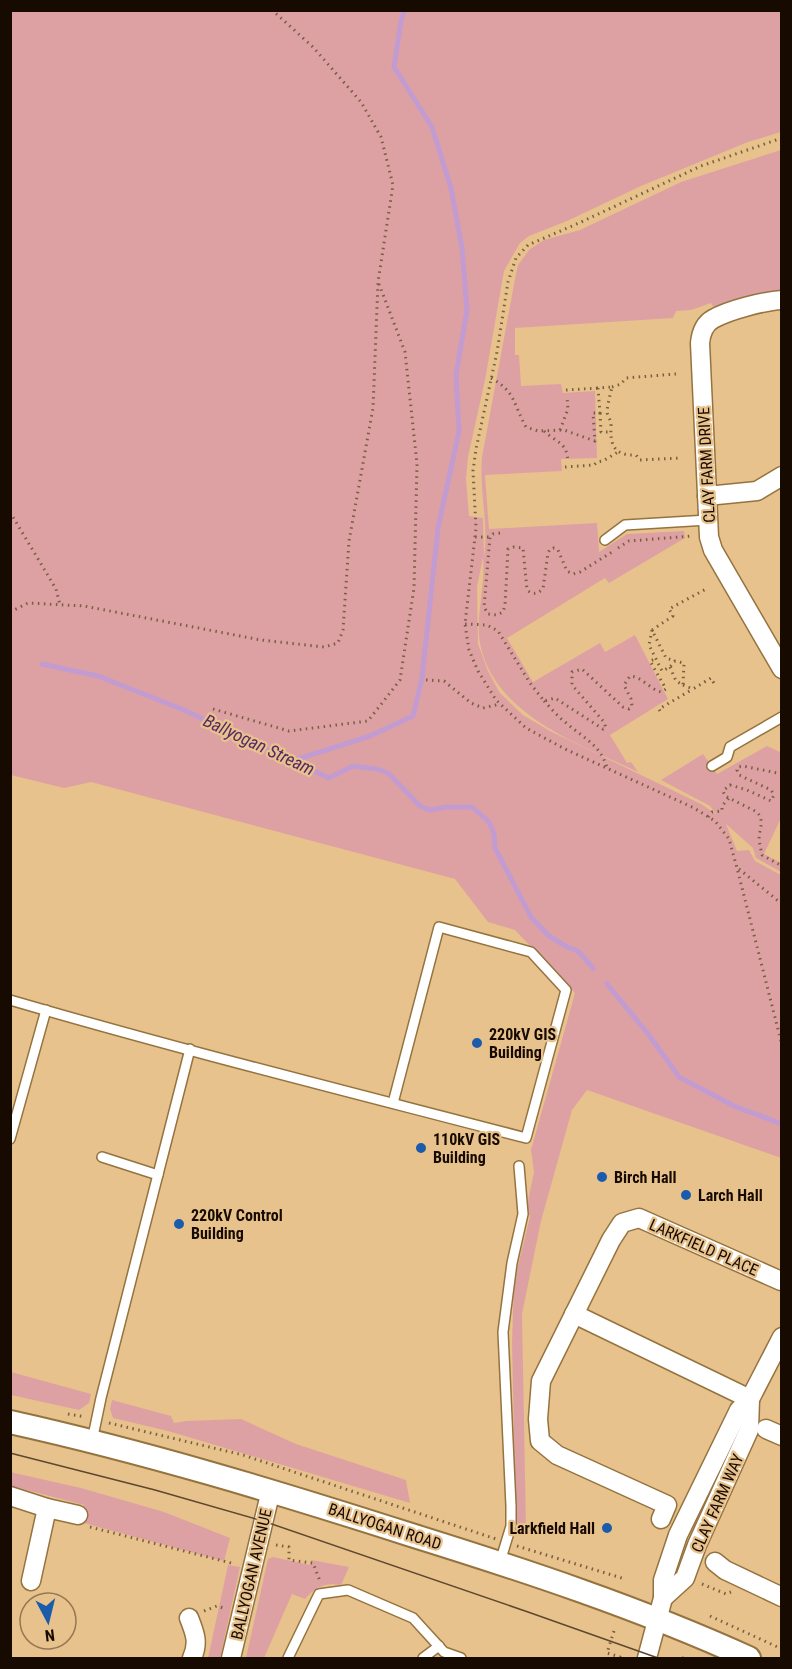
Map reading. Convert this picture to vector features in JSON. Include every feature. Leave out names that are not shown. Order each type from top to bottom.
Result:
[{"type":"street","name":"CLAY FARM DRIVE","points":[[782,300],[764,301],[712,319],[701,334],[709,537],[713,550],[782,669]]},
{"type":"street","points":[[707,496],[757,491],[782,476]]},
{"type":"street","name":"LARKFIELD PLACE","points":[[662,1519],[667,1505],[557,1455],[540,1442],[538,1419],[541,1381],[611,1240],[622,1223],[639,1218],[781,1281]]},
{"type":"street","points":[[574,1314],[750,1398]]},
{"type":"street","name":"CLAY FARM WAY","points":[[647,1659],[661,1609],[663,1580],[678,1535],[739,1410],[750,1398],[782,1337]]},
{"type":"street","name":"BALLYOGAN ROAD","points":[[10,1422],[92,1441],[271,1490],[500,1563],[661,1609],[749,1659]]},
{"type":"street","name":"BALLYOGAN AVENUE","points":[[231,1659],[271,1490]]},
{"type":"street","points":[[10,1496],[80,1520]]},
{"type":"street","points":[[31,1581],[47,1508]]},
{"type":"street","points":[[715,1562],[725,1570],[782,1597]]},
{"type":"street","points":[[189,1618],[197,1637],[192,1659]]},
{"type":"lane","points":[[606,540],[625,525],[708,520]]},
{"type":"lane","points":[[712,766],[727,757],[730,747],[782,717]]},
{"type":"lane","points":[[10,1000],[190,1049],[393,1103],[526,1138],[566,990],[531,952],[439,927],[393,1103]]},
{"type":"lane","points":[[10,1138],[46,1010]]},
{"type":"lane","points":[[92,1441],[190,1049]]},
{"type":"lane","points":[[102,1157],[158,1175]]},
{"type":"lane","points":[[500,1563],[511,1526],[512,1506],[503,1332],[512,1263],[523,1214],[519,1166]]},
{"type":"lane","points":[[288,1659],[319,1594],[348,1590],[413,1618],[444,1652],[461,1659]]},
{"type":"lane","points":[[423,1659],[439,1646]]},
{"type":"path","points":[[10,612],[28,603],[84,606],[261,640],[324,647],[338,643],[343,630],[349,541],[373,408],[378,282],[393,185],[381,137],[354,94],[313,47],[272,10]]},
{"type":"path","points":[[782,138],[701,166],[528,245],[516,258],[508,282],[473,471],[475,537],[465,624],[469,650],[478,671],[500,704],[526,728],[694,808],[715,821],[729,839],[782,1045]]},
{"type":"path","points":[[213,709],[289,731],[368,721],[400,680],[414,588],[417,464],[405,352],[378,282]]},
{"type":"path","points":[[566,390],[612,387],[621,384],[626,378],[676,374]]},
{"type":"path","points":[[491,378],[504,385],[512,395],[526,426],[538,431],[560,430],[595,441],[593,413],[600,413]]},
{"type":"path","points":[[612,387],[607,413],[611,421],[611,443],[618,452],[626,456],[636,455],[640,460],[680,458]]},
{"type":"path","points":[[598,388],[601,432],[610,432]]},
{"type":"path","points":[[560,430],[568,410],[567,397]]},
{"type":"path","points":[[544,431],[564,446],[568,462]]},
{"type":"path","points":[[565,467],[594,465],[618,452]]},
{"type":"path","points":[[10,512],[56,589],[60,605]]},
{"type":"path","points":[[475,537],[490,537],[500,533]]},
{"type":"path","points":[[490,537],[484,607],[488,614],[497,615],[503,612],[505,605],[508,549],[514,546],[522,548],[527,590],[531,593],[538,593],[543,589],[550,549],[558,550],[567,571],[573,574],[580,572],[629,541],[692,536]]},
{"type":"path","points":[[675,661],[662,671],[649,645],[652,630],[673,616],[669,609],[706,589]]},
{"type":"path","points":[[465,624],[488,625],[498,631],[530,683],[563,721],[599,749],[608,768]]},
{"type":"path","points":[[652,630],[666,658],[684,663],[684,685]]},
{"type":"path","points":[[544,700],[555,698],[603,729],[606,728],[598,714],[572,685],[572,672],[582,669],[623,707],[629,709],[632,706],[631,699],[624,685],[630,676],[636,677],[654,690],[661,692],[666,689],[650,661],[655,659]]},
{"type":"path","points":[[670,667],[676,681],[693,689]]},
{"type":"path","points":[[660,711],[659,709],[711,678],[715,685]]},
{"type":"path","points":[[426,680],[444,681],[471,703],[483,708],[500,704]]},
{"type":"path","points":[[782,774],[738,766],[739,775],[771,790],[773,798],[771,801],[766,801],[747,790],[730,785],[723,791],[725,796],[760,816],[762,821],[759,840],[762,855],[782,866]]},
{"type":"path","points":[[708,817],[712,812],[722,811],[722,806],[729,798]]},
{"type":"path","points":[[737,867],[782,904]]},
{"type":"path","points":[[80,1520],[251,1569]]},
{"type":"path","points":[[258,1541],[289,1547],[289,1560],[313,1563],[325,1593]]},
{"type":"path","points":[[189,1618],[217,1606],[242,1613]]},
{"type":"path","points":[[710,1616],[782,1649]]},
{"type":"path","points":[[614,1631],[608,1653],[620,1659]]},
{"type":"path","points":[[682,1659],[687,1659]]},
{"type":"shaded area","points":[[10,11],[781,11],[781,132],[748,142],[641,186],[529,236],[520,243],[504,271],[485,380],[468,457],[466,479],[469,516],[483,518],[484,557],[482,457],[518,265],[529,250],[544,240],[580,230],[681,182],[781,150],[781,292],[760,293],[715,310],[711,303],[691,310],[676,311],[673,318],[515,328],[515,355],[519,355],[521,386],[561,384],[563,393],[595,391],[597,458],[561,459],[562,471],[485,475],[489,529],[597,523],[599,552],[627,534],[684,531],[685,538],[609,583],[605,578],[507,638],[533,682],[600,643],[605,652],[635,635],[668,699],[610,735],[627,763],[631,762],[638,772],[544,726],[505,693],[490,672],[479,637],[483,557],[477,587],[478,644],[488,671],[500,693],[523,715],[552,732],[701,804],[716,814],[710,806],[661,780],[703,754],[717,774],[767,746],[782,753],[781,818],[764,854],[781,863],[781,872],[756,858],[753,848],[726,824],[737,851],[749,850],[755,861],[781,875],[781,1158],[587,1090],[572,1110],[541,1221],[522,1314],[526,1529],[516,1526],[512,1343],[514,1282],[530,1217],[527,1206],[534,1172],[531,1150],[575,993],[515,930],[488,922],[455,879],[91,782],[64,788],[11,775]]},
{"type":"shaded area","points":[[11,1372],[91,1394],[89,1403],[79,1410],[11,1395]]},
{"type":"shaded area","points":[[112,1400],[171,1416],[174,1423],[241,1419],[296,1444],[406,1480],[410,1503],[168,1431],[113,1418],[110,1409]]},
{"type":"shaded area","points":[[10,1472],[81,1488],[164,1512],[230,1538],[224,1561],[80,1522],[84,1505],[11,1486]]},
{"type":"shaded area","points":[[273,1557],[310,1565],[311,1560],[349,1567],[341,1585],[321,1586],[305,1599],[292,1594],[264,1658],[246,1658],[268,1559]]},
{"type":"shaded area","points":[[228,1565],[240,1567],[220,1658],[208,1658]]},
{"type":"waterway","points":[[295,760],[370,736],[413,716],[422,678],[438,528],[459,431],[456,375],[467,310],[462,248],[451,188],[432,127],[394,67],[401,21],[405,10]]},
{"type":"waterway","name":"Ballyogan Stream","points":[[42,664],[98,676],[184,710],[329,778],[353,766],[377,769],[388,773],[420,806],[430,810],[472,807],[489,822],[494,834],[495,848],[531,917],[549,936],[578,951],[593,968]]},
{"type":"waterway","name":"Ballyogan Stream","points":[[607,984],[649,1035],[679,1077],[734,1106],[782,1124]]},
{"type":"tram line","points":[[10,1453],[155,1490],[263,1521],[658,1658]]},
{"type":"place","name":"220kV GIS Building","points":[[477,1043]]},
{"type":"place","name":"110kV GIS Building","points":[[421,1148]]},
{"type":"place","name":"Birch Hall","points":[[602,1177]]},
{"type":"place","name":"Larch Hall","points":[[686,1195]]},
{"type":"place","name":"220kV Control Building","points":[[179,1224]]},
{"type":"place","name":"Larkfield Hall","points":[[607,1528]]}]
